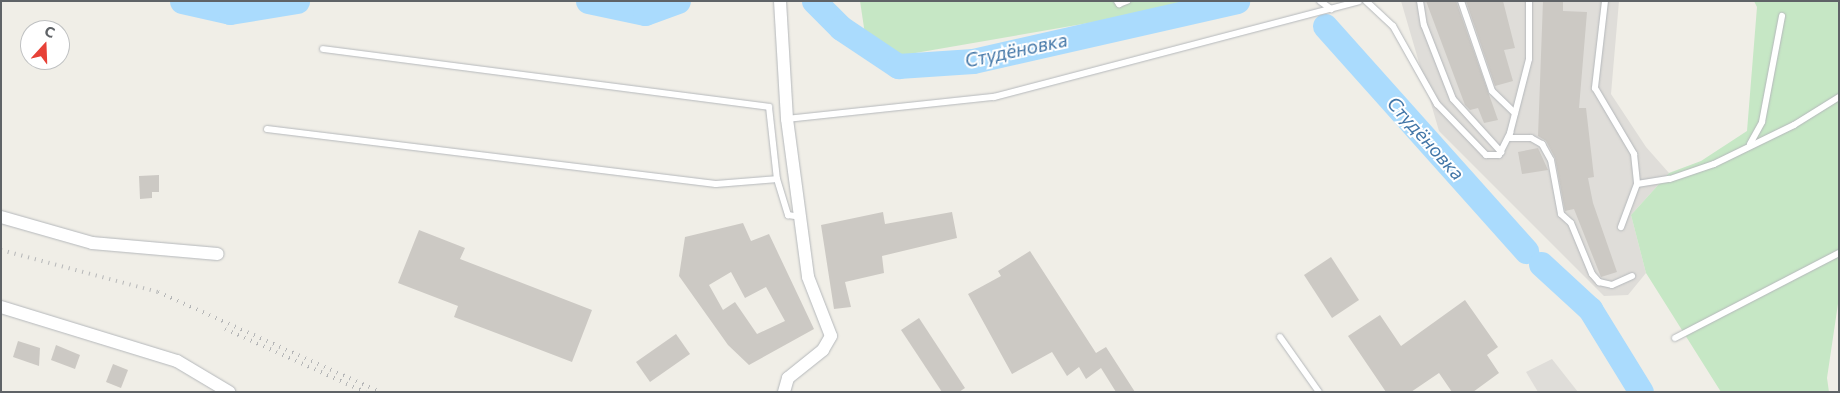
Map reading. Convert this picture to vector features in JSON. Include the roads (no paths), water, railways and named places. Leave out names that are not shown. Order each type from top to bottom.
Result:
[{"type":"street","points":[[780,1],[787,119],[808,278],[831,336],[823,350],[788,378],[784,392]]},
{"type":"street","points":[[1,217],[92,243],[218,254]]},
{"type":"street","points":[[1,307],[177,362],[229,392]]},
{"type":"lane","points":[[1117,1],[1119,4],[1127,1]]},
{"type":"lane","points":[[1320,1],[1331,9]]},
{"type":"lane","points":[[787,119],[994,97],[1359,1]]},
{"type":"lane","points":[[1366,1],[1393,26],[1437,104],[1486,155],[1500,155],[1508,138],[1515,113],[1529,58],[1529,1]]},
{"type":"lane","points":[[1420,1],[1424,25],[1453,99],[1501,152]]},
{"type":"lane","points":[[1461,1],[1492,91],[1515,113]]},
{"type":"lane","points":[[1605,1],[1595,88],[1634,154],[1637,184],[1622,227]]},
{"type":"lane","points":[[1750,144],[1762,122],[1782,16]]},
{"type":"lane","points":[[323,49],[769,107],[777,180],[788,215],[800,217]]},
{"type":"lane","points":[[1637,184],[1670,179],[1714,164],[1750,144],[1794,125],[1839,97]]},
{"type":"lane","points":[[267,129],[716,184],[777,180]]},
{"type":"lane","points":[[1508,138],[1531,138],[1542,144],[1551,160],[1561,214],[1571,223],[1592,274],[1599,282],[1612,285],[1632,276]]},
{"type":"lane","points":[[1675,338],[1839,254]]},
{"type":"lane","points":[[1280,337],[1319,392]]},
{"type":"waterway","name":"Студёновка","points":[[182,1],[230,12],[297,1]]},
{"type":"waterway","name":"Студёновка","points":[[588,1],[645,13],[678,1]]},
{"type":"waterway","name":"Студёновка","points":[[814,1],[841,28],[898,66],[973,61],[1237,1]]},
{"type":"waterway","name":"Студёновка","points":[[1325,26],[1526,251]]},
{"type":"waterway","name":"Студёновка","points":[[1541,264],[1590,309],[1641,392]]},
{"type":"railway","points":[[1,250],[158,292],[381,392]]},
{"type":"railway","points":[[225,329],[365,392]]}]
